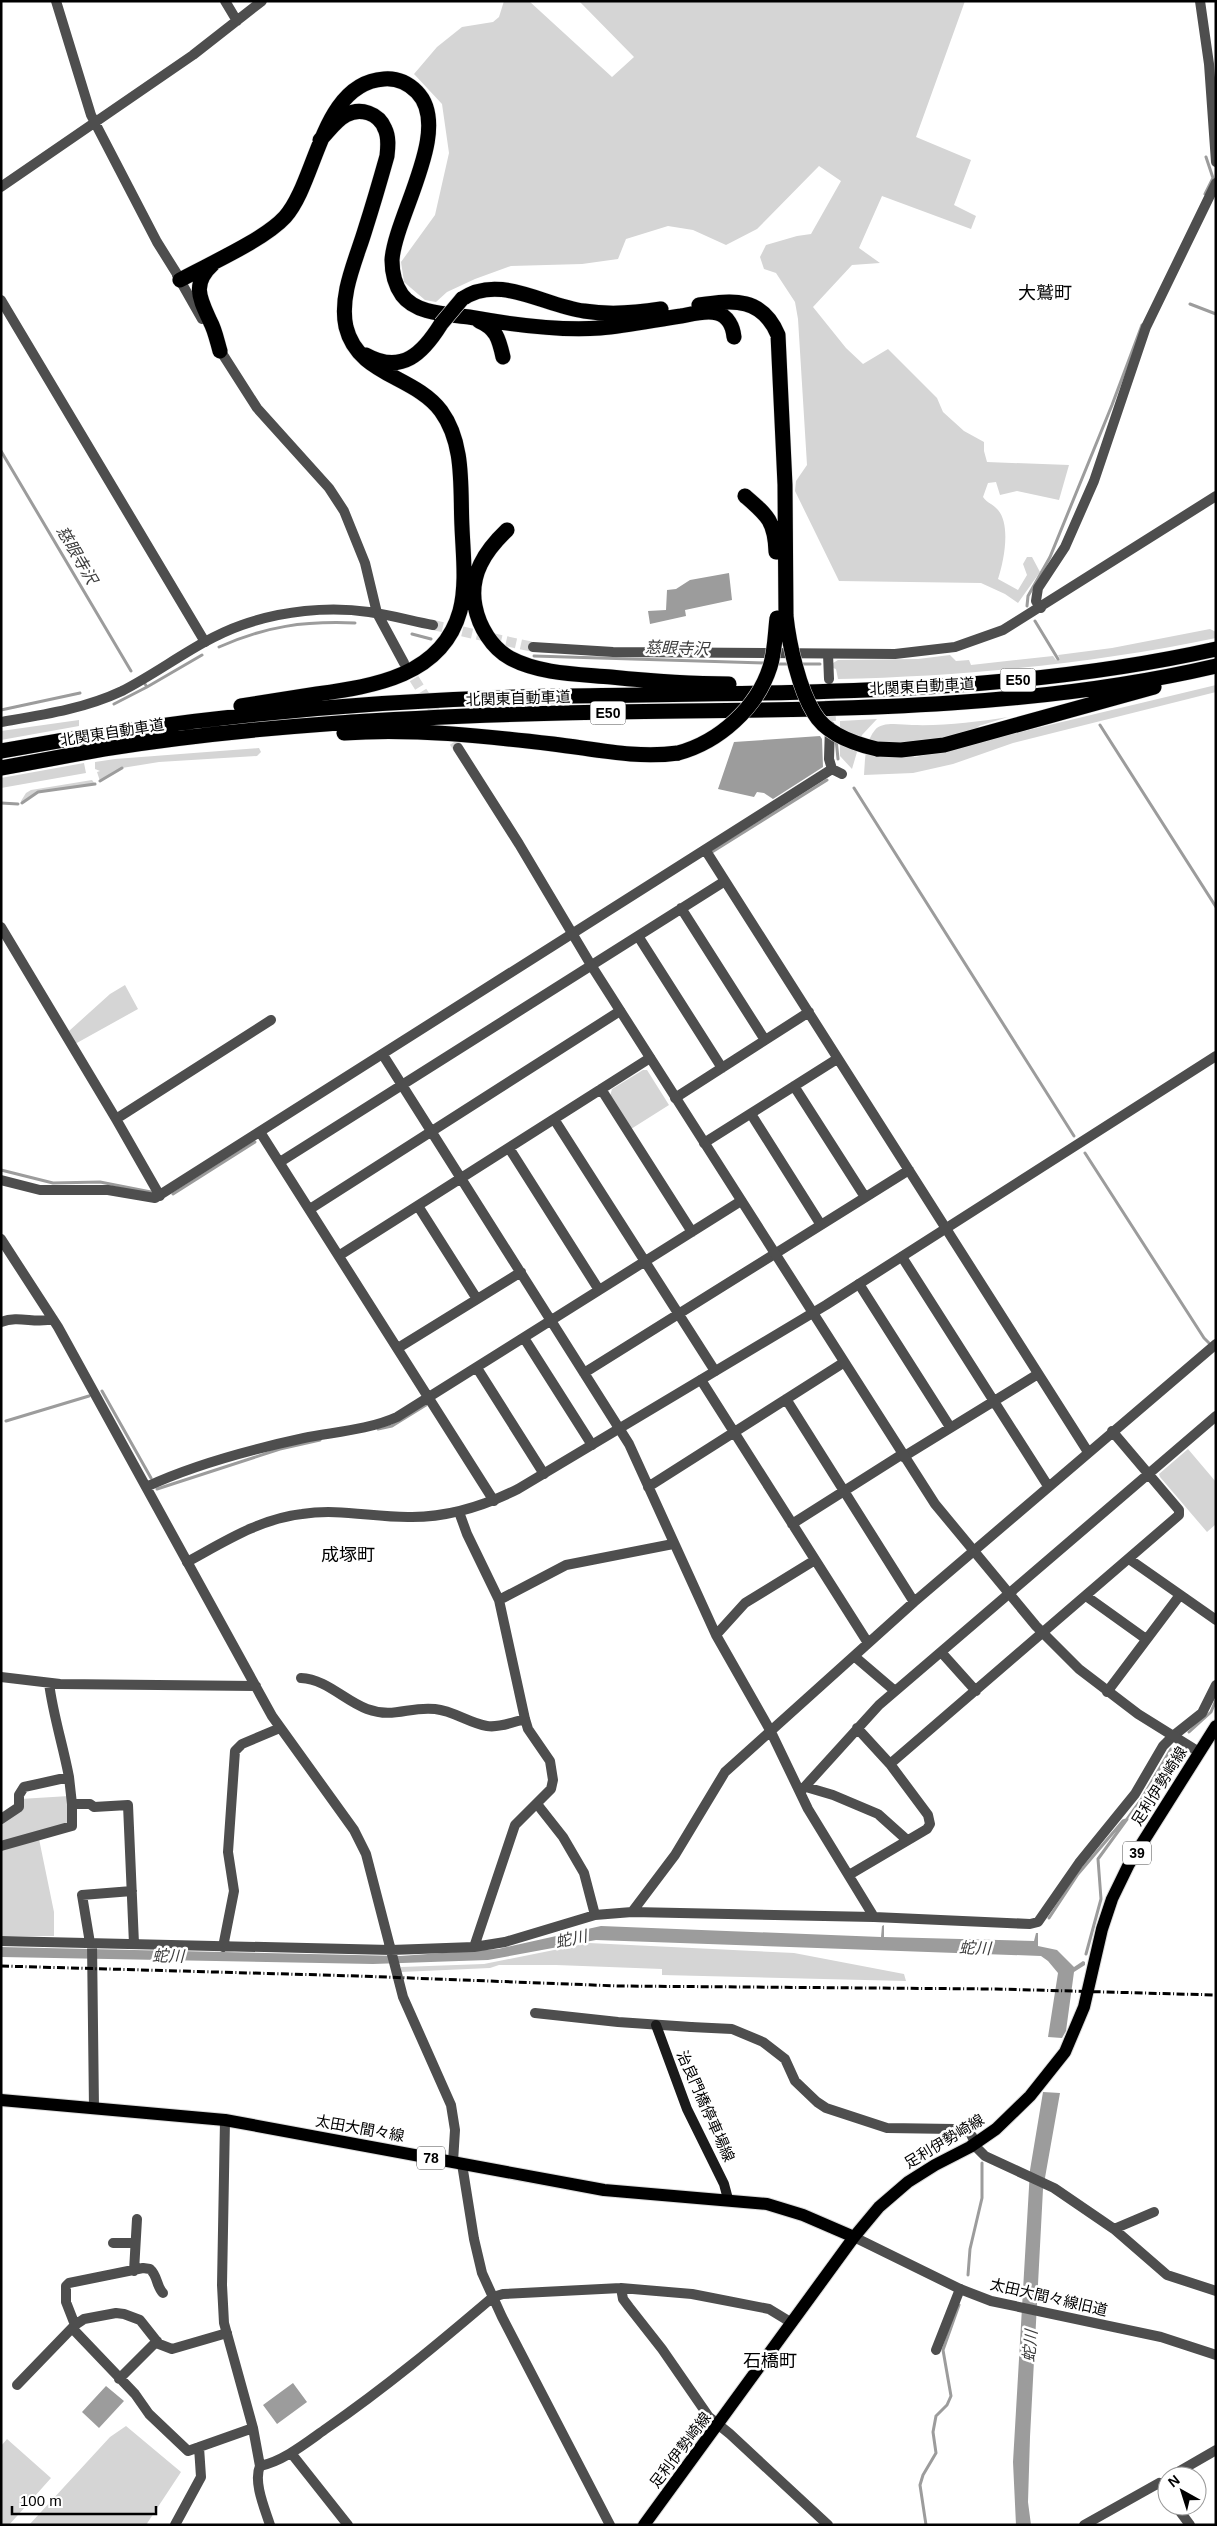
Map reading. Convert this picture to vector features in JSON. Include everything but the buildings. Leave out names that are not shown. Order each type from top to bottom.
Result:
[{"type":"highway","points":[[178,277],[219,258],[265,233],[284,218],[296,198],[320,140],[344,102],[353,93],[371,82],[381,79],[399,80],[408,84],[421,96],[428,114],[428,134],[392,258],[394,280],[402,295],[416,306],[426,310],[473,318],[580,329],[621,326],[702,312],[717,313],[730,322],[734,337]]},
{"type":"highway","points":[[145,727],[201,712],[362,688],[388,681],[426,661],[447,639],[460,612],[464,576],[458,454],[455,440],[441,412],[432,402],[408,385],[370,364],[356,349],[350,338],[345,315],[348,286],[387,156],[385,128],[374,116],[361,111],[354,112],[340,118],[320,140]]},
{"type":"highway","points":[[219,258],[206,270],[199,288],[202,307],[211,322],[220,351]]},
{"type":"highway","points":[[267,730],[291,734],[318,735],[365,732],[425,732],[540,743],[638,756],[678,753],[703,745],[715,737],[740,716],[753,699],[770,668],[781,617],[780,346],[778,335],[769,317],[752,305],[732,301],[645,311],[603,313],[568,309],[502,289],[481,289],[462,299],[426,346],[417,354],[397,362],[378,360],[368,356],[350,338]]},
{"type":"highway","points":[[473,318],[488,325],[495,331],[500,339],[503,357]]},
{"type":"highway","points":[[744,496],[764,512],[774,529],[781,617],[793,658],[814,714],[846,739],[877,749],[901,750],[944,745],[1216,668]]},
{"type":"highway","points":[[507,530],[490,547],[480,562],[473,594],[476,611],[484,632],[494,645],[509,658],[539,668],[563,673],[665,682],[772,684],[817,692]]},
{"type":"highway","name":"北関東自動車道","points":[[1,751],[145,727],[347,706],[559,696],[817,692],[941,686],[1060,676],[1216,649]]},
{"type":"highway","name":"北関東自動車道","points":[[1,768],[104,749],[353,722],[560,713],[843,708],[976,701],[1116,684],[1216,668]]},
{"type":"main road","name":"足利伊勢崎線","points":[[644,2525],[854,2237],[879,2208],[908,2182],[975,2144],[1009,2117],[1065,2052],[1084,2007],[1102,1929],[1112,1899],[1130,1864],[1216,1726]]},
{"type":"main road","name":"治良門橋停車場線","points":[[656,2024],[687,2109],[724,2184],[728,2199]]},
{"type":"main road","name":"太田大間々線","points":[[1,2100],[224,2120],[604,2190],[728,2199],[783,2209],[854,2237]]},
{"type":"street","points":[[56,1],[95,125],[157,242],[220,351],[258,408],[329,488],[344,510],[364,563],[377,614],[404,663]]},
{"type":"street","points":[[225,1],[237,21]]},
{"type":"street","points":[[1,187],[95,125],[262,1]]},
{"type":"street","points":[[1200,1],[1209,64],[1216,162]]},
{"type":"street","points":[[1041,608],[1036,601],[1038,588],[1073,531],[1105,453],[1146,327],[1216,183]]},
{"type":"street","points":[[1,300],[205,642]]},
{"type":"street","points":[[533,648],[613,652],[915,654],[955,647],[1003,630],[1041,608],[1216,496]]},
{"type":"street","points":[[1,722],[56,713],[101,700],[152,674],[205,642],[243,624],[282,615],[326,610],[377,614],[433,625]]},
{"type":"street","points":[[828,654],[829,680]]},
{"type":"street","points":[[831,721],[829,759],[832,768],[842,774]]},
{"type":"street","points":[[458,748],[519,844],[572,935],[902,1456],[935,1504],[1042,1633],[1079,1669],[1107,1692],[1199,1752]]},
{"type":"street","points":[[1,1180],[40,1190],[108,1190],[155,1198],[160,1196],[706,851],[832,768]]},
{"type":"street","points":[[706,851],[1088,1452]]},
{"type":"street","points":[[280,1162],[724,881]]},
{"type":"street","points":[[681,908],[765,1040]]},
{"type":"street","points":[[1,927],[160,1196]]},
{"type":"street","points":[[638,936],[722,1068]]},
{"type":"street","points":[[310,1209],[620,1011]]},
{"type":"street","points":[[675,1098],[809,1012]]},
{"type":"street","points":[[116,1119],[270,1020]]},
{"type":"street","points":[[383,1055],[620,1429],[716,1635],[874,1917]]},
{"type":"street","points":[[187,1562],[251,1528],[301,1514],[351,1512],[411,1517],[459,1512],[494,1501],[620,1429],[859,1284],[1216,1056]]},
{"type":"street","points":[[340,1256],[650,1058]]},
{"type":"street","points":[[704,1143],[837,1059]]},
{"type":"street","points":[[794,1086],[865,1197]]},
{"type":"street","points":[[601,1089],[692,1232]]},
{"type":"street","points":[[751,1114],[821,1225]]},
{"type":"street","points":[[554,1119],[715,1371]]},
{"type":"street","points":[[260,1132],[494,1501]]},
{"type":"street","points":[[509,1148],[599,1290]]},
{"type":"street","points":[[584,1373],[909,1170]]},
{"type":"street","points":[[146,1487],[277,1444],[388,1421],[430,1398],[740,1201]]},
{"type":"street","points":[[418,1206],[477,1300]]},
{"type":"street","points":[[1,1239],[53,1320],[280,1728],[354,1830],[366,1854],[403,1997],[451,2105],[458,2163],[482,2273],[610,2525]]},
{"type":"street","points":[[902,1257],[1048,1486]]},
{"type":"street","points":[[398,1348],[521,1272]]},
{"type":"street","points":[[859,1284],[950,1427]]},
{"type":"street","points":[[1,1322],[22,1318],[42,1321],[53,1320]]},
{"type":"street","points":[[524,1338],[592,1445]]},
{"type":"street","points":[[632,1912],[675,1855],[726,1772],[770,1730],[914,1602],[1112,1431],[1211,1354],[1216,1344]]},
{"type":"street","points":[[648,1487],[843,1363]]},
{"type":"street","points":[[477,1368],[544,1474]]},
{"type":"street","points":[[792,1524],[1038,1374]]},
{"type":"street","points":[[701,1380],[868,1643]]},
{"type":"street","points":[[786,1400],[914,1602]]},
{"type":"street","points":[[803,1790],[858,1728],[895,1691],[1216,1416]]},
{"type":"street","points":[[890,1764],[1180,1513],[1112,1431]]},
{"type":"street","points":[[459,1512],[466,1534],[499,1600],[524,1719],[528,1729],[550,1761],[553,1770],[551,1789],[515,1825],[474,1947]]},
{"type":"street","points":[[499,1600],[566,1564],[674,1544]]},
{"type":"street","points":[[1129,1559],[1216,1620]]},
{"type":"street","points":[[716,1635],[745,1603],[815,1560]]},
{"type":"street","points":[[1107,1692],[1180,1595]]},
{"type":"street","points":[[1086,1596],[1146,1639]]},
{"type":"street","points":[[941,1652],[976,1690]]},
{"type":"street","points":[[854,1656],[895,1691]]},
{"type":"street","points":[[1,1677],[49,1683],[256,1686]]},
{"type":"street","points":[[302,1678],[321,1684],[366,1709],[382,1714],[391,1715],[413,1708],[436,1709],[452,1712],[486,1726],[524,1719]]},
{"type":"street","points":[[1,1846],[72,1826],[70,1777],[63,1744],[53,1714],[49,1683]]},
{"type":"street","points":[[1,1941],[391,1951],[474,1947],[505,1942],[596,1914],[632,1912],[874,1917],[1030,1924],[1038,1922],[1079,1863],[1135,1794],[1163,1746],[1202,1713],[1216,1685]]},
{"type":"street","points":[[223,1947],[234,1891],[228,1852],[235,1751],[242,1744],[280,1728]]},
{"type":"street","points":[[849,1875],[929,1826],[930,1821],[890,1764],[858,1728]]},
{"type":"street","points":[[1,1818],[19,1806],[19,1795],[24,1787],[70,1777]]},
{"type":"street","points":[[803,1790],[833,1795],[878,1814],[907,1840]]},
{"type":"street","points":[[72,1804],[90,1804],[94,1807],[128,1805],[134,1944]]},
{"type":"street","points":[[537,1804],[563,1837],[584,1873],[596,1914]]},
{"type":"street","points":[[94,2109],[91,1944],[82,1895],[132,1891]]},
{"type":"street","points":[[535,2013],[732,2029],[762,2042],[785,2059],[795,2081],[826,2108],[887,2128],[965,2130],[970,2132],[975,2144],[985,2156],[1047,2184],[1114,2229],[1167,2275],[1216,2291]]},
{"type":"street","points":[[224,2120],[222,2285],[224,2323],[253,2428],[260,2466],[258,2472],[260,2488],[270,2525]]},
{"type":"street","points":[[1114,2229],[1154,2212]]},
{"type":"street","points":[[134,2271],[137,2219]]},
{"type":"street","name":"太田大間々線旧道","points":[[854,2237],[960,2289],[991,2301],[1161,2337],[1216,2355]]},
{"type":"street","points":[[113,2243],[135,2243]]},
{"type":"street","points":[[163,2294],[156,2275],[150,2268],[69,2283],[66,2286],[66,2302],[73,2326],[135,2394],[149,2414],[188,2451],[253,2428]]},
{"type":"street","points":[[621,2288],[623,2299],[662,2349],[704,2410],[828,2525]]},
{"type":"street","points":[[260,2466],[269,2464],[291,2453],[388,2384],[493,2297],[516,2292],[621,2288],[692,2294],[758,2305],[770,2309],[792,2323]]},
{"type":"street","points":[[936,2350],[960,2289]]},
{"type":"street","points":[[18,2385],[73,2326],[84,2319],[116,2313],[124,2314],[140,2320],[157,2341],[166,2348],[172,2349],[227,2334]]},
{"type":"street","points":[[119,2378],[157,2341]]},
{"type":"street","points":[[175,2525],[201,2477],[199,2447]]},
{"type":"street","points":[[1188,2466],[1216,2450]]},
{"type":"street","points":[[291,2453],[348,2525]]},
{"type":"street","points":[[1084,2525],[1157,2484]]},
{"type":"shaded area","points":[[504,1],[529,1],[612,77],[634,57],[579,1],[965,1],[916,137],[971,160],[954,205],[976,216],[971,229],[882,196],[859,248],[880,263],[852,265],[813,307],[846,348],[863,364],[888,349],[937,398],[943,412],[964,431],[984,442],[987,462],[1069,465],[1059,500],[1017,491],[1000,495],[996,482],[988,483],[983,497],[998,510],[1002,517],[1005,534],[1004,553],[998,579],[1018,590],[1027,575],[1023,564],[1027,557],[1032,557],[1040,572],[1018,603],[1005,594],[981,583],[839,581],[795,491],[796,481],[807,465],[798,319],[795,302],[776,273],[764,269],[760,257],[766,245],[811,234],[841,181],[819,166],[757,229],[726,245],[693,230],[668,226],[626,239],[618,259],[582,264],[511,266],[475,279],[447,292],[436,302],[425,300],[404,282],[401,262],[435,215],[449,153],[442,104],[414,74],[437,47],[462,27],[493,22],[499,17]]},
{"type":"shaded area","points":[[1210,629],[1216,632],[1216,638],[1075,662],[981,672],[838,679],[836,669],[833,668],[833,663],[838,660],[918,659],[950,655],[956,661],[969,660],[971,665],[1053,656],[1056,660],[1060,659],[1058,655],[1112,648]]},
{"type":"shaded area","points":[[1216,685],[1216,692],[1013,743],[953,764],[913,773],[864,775],[869,740],[875,730],[882,725],[948,724],[1008,717],[979,726],[975,731],[921,742],[876,743],[873,756],[916,757]]},
{"type":"shaded area","points":[[877,719],[862,735],[852,769],[840,756],[840,721]]},
{"type":"shaded area","points":[[79,720],[79,726],[1,740],[1,731]]},
{"type":"shaded area","points":[[259,748],[261,752],[257,756],[159,762],[122,768],[100,781],[97,772],[100,771],[95,769],[95,762],[115,759]]},
{"type":"shaded area","points":[[84,763],[86,773],[1,788],[1,778]]},
{"type":"shaded area","points":[[92,780],[95,784],[38,792],[22,803],[21,801],[26,793],[31,790]]},
{"type":"shaded area","points":[[125,985],[138,1009],[75,1044],[69,1031],[110,994]]},
{"type":"shaded area","points":[[643,1070],[647,1070],[669,1105],[631,1129],[610,1096],[612,1089]]},
{"type":"shaded area","points":[[1188,1449],[1216,1482],[1216,1524],[1207,1532],[1159,1474]]},
{"type":"shaded area","points":[[69,1796],[70,1824],[1,1845],[1,1820],[20,1799]]},
{"type":"shaded area","points":[[39,1839],[54,1912],[54,1936],[1,1936],[1,1848]]},
{"type":"shaded area","points":[[589,1943],[794,1953],[904,1974],[906,1981],[662,1975],[662,1969],[556,1965],[499,1965],[490,1968],[401,1972],[401,1967],[484,1964]]},
{"type":"shaded area","points":[[126,2426],[181,2472],[146,2525],[29,2525],[110,2437]]},
{"type":"shaded area","points":[[7,2439],[51,2478],[9,2525],[1,2525],[1,2446]]},
{"type":"water","points":[[729,573],[732,600],[685,610],[686,616],[650,624],[648,611],[666,610],[667,590],[676,589],[690,580]]},
{"type":"water","points":[[820,736],[822,739],[823,767],[773,799],[764,793],[757,792],[754,797],[718,789],[734,742]]},
{"type":"water","name":"蛇川","points":[[884,1925],[884,1937],[1034,1941],[1036,1933],[1038,1933],[1038,1946],[1057,1950],[1074,1967],[1083,1961],[1085,1962],[1085,1965],[1074,1972],[1066,2031],[1062,2038],[1048,2037],[1058,1973],[1041,1956],[596,1940],[488,1960],[373,1964],[1,1957],[1,1947],[400,1956],[498,1949],[601,1926],[881,1937],[882,1926]]},
{"type":"water","name":"蛇川","points":[[1043,2092],[1060,2093],[1043,2189],[1030,2437],[1028,2502],[1031,2525],[1016,2525],[1013,2462],[1030,2170]]},
{"type":"water","points":[[293,2383],[307,2402],[277,2424],[263,2405]]},
{"type":"water","points":[[106,2386],[124,2401],[99,2428],[82,2412]]},
{"type":"waterway","points":[[1205,194],[1213,178],[1206,157]]},
{"type":"waterway","points":[[1190,304],[1216,314]]},
{"type":"waterway","points":[[1027,606],[1028,596],[1050,557],[1112,405],[1142,325]]},
{"type":"waterway","name":"慈眼寺沢","points":[[1,451],[131,671]]},
{"type":"waterway","points":[[1035,621],[1058,659]]},
{"type":"waterway","name":"慈眼寺沢","points":[[219,647],[253,634],[286,626],[319,623],[355,623]]},
{"type":"waterway","name":"慈眼寺沢","points":[[412,634],[431,639]]},
{"type":"waterway","name":"慈眼寺沢","points":[[145,684],[147,687],[202,655]]},
{"type":"waterway","name":"慈眼寺沢","points":[[534,656],[765,663]]},
{"type":"waterway","name":"慈眼寺沢","points":[[777,664],[790,664]]},
{"type":"waterway","name":"慈眼寺沢","points":[[799,664],[820,664]]},
{"type":"waterway","points":[[114,704],[147,687]]},
{"type":"waterway","points":[[1,710],[80,693]]},
{"type":"waterway","points":[[1100,725],[1216,907]]},
{"type":"waterway","name":"慈眼寺沢","points":[[836,739],[838,759]]},
{"type":"waterway","points":[[100,781],[122,768]]},
{"type":"waterway","points":[[712,852],[827,780]]},
{"type":"waterway","points":[[22,803],[38,792],[95,784]]},
{"type":"waterway","points":[[854,788],[1074,1136]]},
{"type":"waterway","points":[[1,803],[18,804]]},
{"type":"waterway","points":[[173,1194],[255,1142]]},
{"type":"waterway","points":[[1085,1153],[1204,1338],[1212,1346]]},
{"type":"waterway","points":[[1,1170],[53,1183],[100,1182],[151,1192]]},
{"type":"waterway","points":[[102,1391],[151,1478]]},
{"type":"waterway","points":[[6,1421],[89,1396]]},
{"type":"waterway","points":[[378,1429],[392,1426],[426,1405]]},
{"type":"waterway","points":[[157,1489],[280,1449],[320,1440]]},
{"type":"waterway","points":[[1189,1732],[1211,1712],[1216,1700]]},
{"type":"waterway","points":[[1086,1954],[1101,1899],[1098,1859],[1141,1800],[1171,1749]]},
{"type":"waterway","points":[[1049,1918],[1078,1874],[1123,1821],[1126,1820]]},
{"type":"waterway","points":[[968,2275],[970,2249],[982,2198],[982,2163]]},
{"type":"waterway","points":[[926,2525],[920,2485],[923,2475],[936,2453],[933,2432],[936,2416],[947,2405],[951,2396],[943,2350],[959,2305]]},
{"type":"tunnel","points":[[433,625],[533,647]]},
{"type":"tunnel","points":[[406,666],[458,748]]},
{"type":"tunnel","points":[[829,685],[831,721]]},
{"type":"railway","points":[[1,1966],[358,1976],[619,1986],[996,1989],[1216,1995]]},
{"type":"district","name":"大鷲町","points":[[1045,293]]},
{"type":"district","name":"成塚町","points":[[348,1555]]},
{"type":"district","name":"石橋町","points":[[770,2361]]}]
